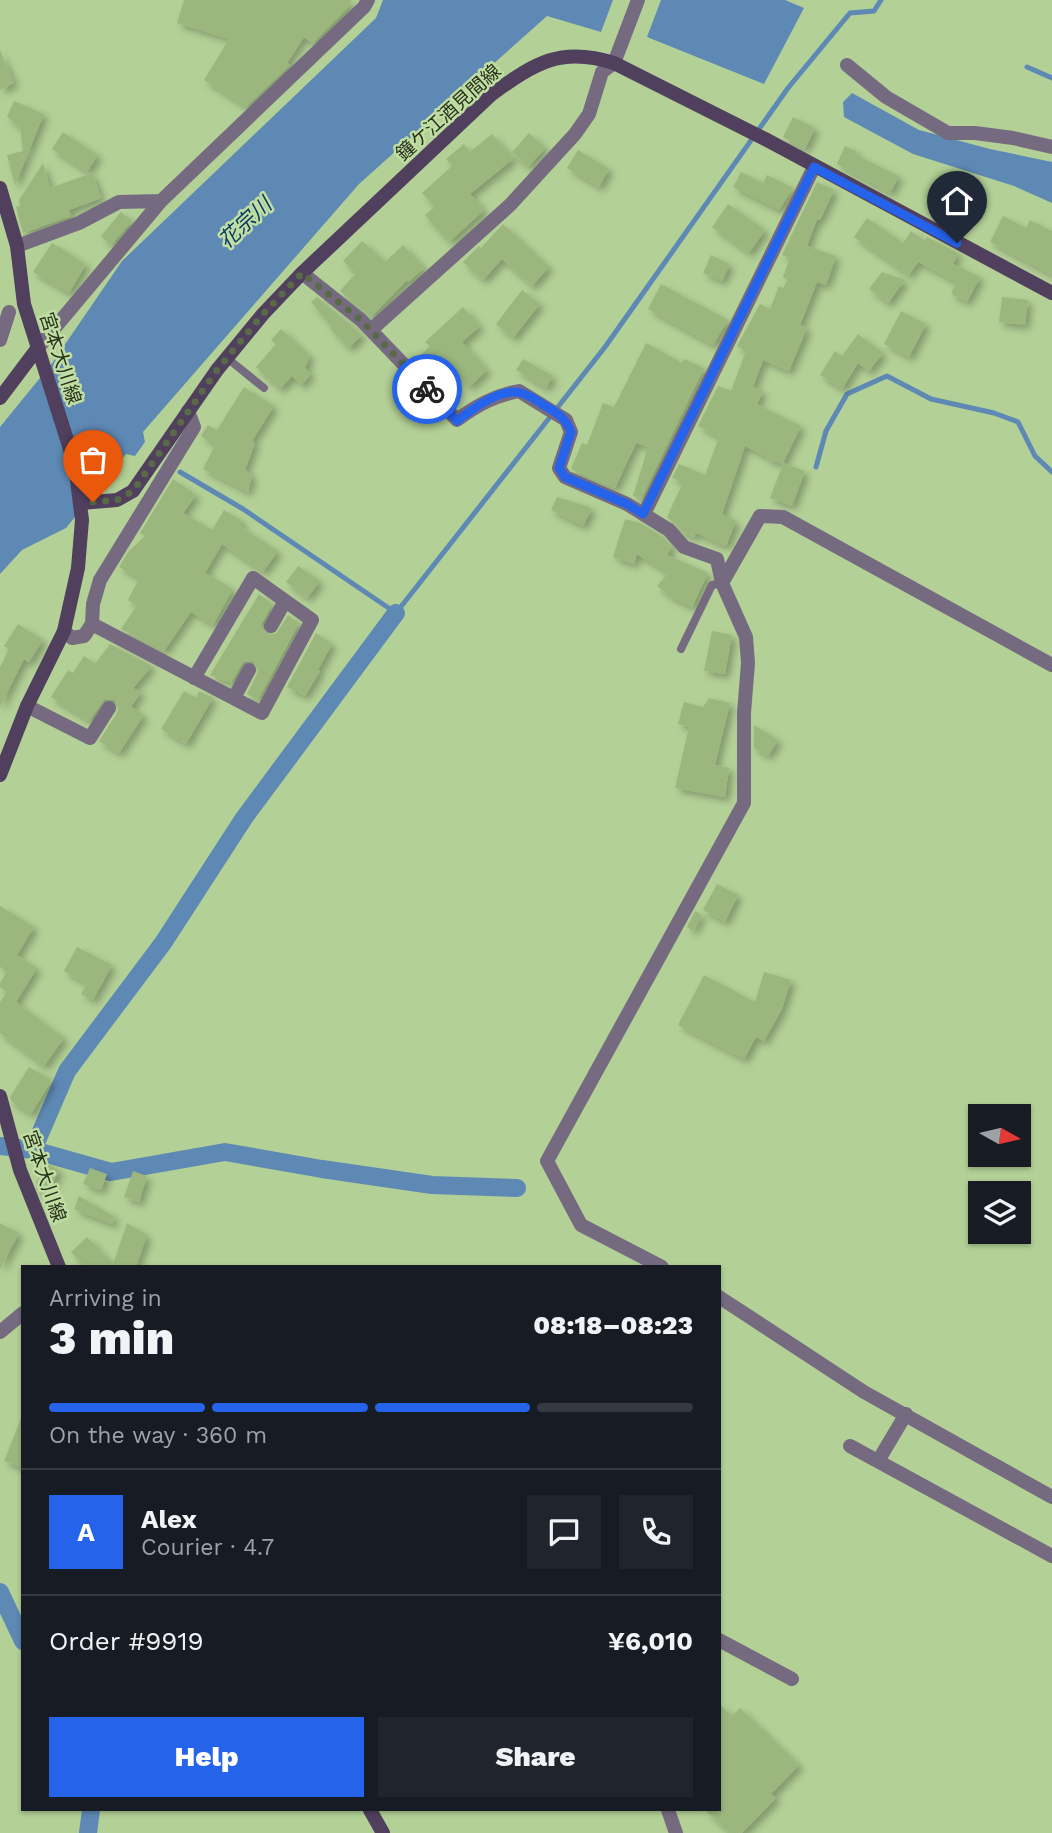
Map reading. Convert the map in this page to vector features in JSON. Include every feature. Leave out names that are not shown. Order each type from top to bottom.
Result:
[{"type":"main road","name":"鐘ケ江酒見間線","points":[[87,502],[117,500],[133,491],[188,411],[263,314],[302,273],[492,94],[540,63],[571,55],[614,63],[758,136],[1052,293]]},
{"type":"main road","name":"宮本大川線","points":[[0,188],[17,246],[24,304],[87,502],[82,520],[79,568],[64,631],[27,706],[0,775]]},
{"type":"main road","points":[[0,398],[39,355]]},
{"type":"main road","name":"宮本大川線","points":[[0,1096],[20,1170],[58,1265]]},
{"type":"main road","points":[[371,1811],[383,1833]]},
{"type":"street","points":[[39,355],[161,201],[364,7],[368,0]]},
{"type":"street","points":[[371,330],[510,205],[575,134],[589,114],[602,72],[614,63],[638,0]]},
{"type":"street","points":[[847,65],[886,97],[948,133],[1013,138],[1052,147]]},
{"type":"street","points":[[643,514],[814,167]]},
{"type":"street","points":[[17,246],[79,223],[119,202],[161,201]]},
{"type":"street","points":[[302,273],[371,330],[457,421],[478,404],[519,391],[566,420],[571,432],[559,468],[565,477],[627,504],[669,530],[684,547],[717,559],[722,583],[746,637],[748,663],[744,713],[744,803],[547,1161],[580,1225],[658,1265]]},
{"type":"street","points":[[0,340],[9,312]]},
{"type":"street","points":[[64,631],[72,638],[84,636],[92,624],[93,604],[100,580],[194,427],[188,411]]},
{"type":"street","points":[[722,583],[760,516],[782,517],[1052,665]]},
{"type":"street","points":[[92,624],[194,678],[262,713],[312,620],[253,578],[194,678]]},
{"type":"street","points":[[271,626],[285,601]]},
{"type":"street","points":[[234,698],[249,670]]},
{"type":"street","points":[[27,706],[90,738],[109,708]]},
{"type":"street","points":[[721,1298],[864,1392],[1052,1497]]},
{"type":"street","points":[[0,1332],[21,1315]]},
{"type":"street","points":[[878,1461],[906,1415]]},
{"type":"street","points":[[850,1446],[1052,1556]]},
{"type":"street","points":[[721,1641],[792,1679]]},
{"type":"street","points":[[668,1811],[676,1833]]},
{"type":"lane","points":[[227,358],[264,388]]},
{"type":"lane","points":[[681,649],[712,585],[722,583]]},
{"type":"water","name":"花宗川","points":[[383,0],[613,0],[601,32],[547,16],[359,184],[143,432],[145,442],[135,456],[126,454],[66,528],[22,550],[0,574],[0,427],[53,362],[122,261],[376,18]]},
{"type":"water","points":[[661,0],[785,0],[804,8],[764,84],[647,37]]},
{"type":"water","points":[[852,93],[919,130],[1052,162],[1052,203],[1014,186],[913,154],[844,117],[843,102]]},
{"type":"building","points":[[184,0],[352,0],[345,11],[313,43],[304,37],[287,63],[290,65],[246,107],[204,80],[229,39],[177,23]]},
{"type":"building","points":[[0,50],[14,83],[0,90]]},
{"type":"building","points":[[14,101],[44,114],[15,185],[7,155],[23,151],[20,127],[7,117]]},
{"type":"building","points":[[793,117],[815,128],[805,149],[783,137]]},
{"type":"building","points":[[63,132],[98,155],[87,172],[52,149]]},
{"type":"building","points":[[529,133],[545,148],[528,167],[512,152]]},
{"type":"building","points":[[492,134],[513,159],[470,194],[484,210],[449,242],[425,215],[435,207],[422,193],[452,166],[446,159],[464,144],[470,152]]},
{"type":"building","points":[[845,146],[857,152],[856,155],[899,176],[890,193],[837,164]]},
{"type":"building","points":[[578,150],[609,169],[599,187],[567,168]]},
{"type":"building","points":[[43,163],[50,188],[92,173],[101,198],[69,210],[71,216],[23,233],[16,207],[20,206],[19,200]]},
{"type":"building","points":[[741,172],[763,183],[767,175],[793,188],[779,210],[733,187]]},
{"type":"building","points":[[817,182],[834,190],[820,220],[817,219],[807,246],[836,256],[826,285],[817,282],[800,325],[807,328],[789,371],[763,360],[753,387],[763,391],[757,404],[801,426],[783,463],[805,471],[792,506],[770,498],[783,464],[766,459],[767,457],[745,446],[722,514],[736,521],[726,546],[696,533],[694,537],[684,533],[667,517],[683,482],[672,478],[679,464],[705,475],[719,437],[698,426],[718,386],[731,391],[746,351],[737,346],[760,304],[770,309],[779,286],[783,288],[788,280],[783,277],[790,258],[782,255]]},
{"type":"building","points":[[728,204],[765,230],[749,253],[712,227]]},
{"type":"building","points":[[121,212],[132,221],[111,245],[101,236]]},
{"type":"building","points":[[1003,216],[1026,228],[1030,220],[1052,231],[1052,275],[990,242]]},
{"type":"building","points":[[867,218],[903,243],[911,231],[925,241],[927,237],[958,253],[953,264],[980,277],[967,302],[951,294],[956,282],[918,262],[909,275],[854,237]]},
{"type":"building","points":[[503,224],[549,267],[532,286],[502,259],[483,280],[463,262],[479,246],[481,248]]},
{"type":"building","points":[[362,241],[385,262],[403,245],[424,268],[408,282],[407,280],[371,317],[340,291],[356,273],[343,261]]},
{"type":"building","points":[[52,243],[86,264],[69,293],[33,272]]},
{"type":"building","points":[[711,255],[730,264],[722,281],[703,273]]},
{"type":"building","points":[[882,272],[905,280],[888,303],[869,289]]},
{"type":"building","points":[[661,284],[728,320],[713,345],[648,309]]},
{"type":"building","points":[[522,290],[540,304],[513,338],[496,324]]},
{"type":"building","points":[[317,297],[362,335],[349,348],[311,302]]},
{"type":"building","points":[[1002,297],[1028,300],[1025,325],[999,322]]},
{"type":"building","points":[[463,307],[480,326],[462,342],[487,370],[469,387],[448,363],[432,377],[416,360],[430,346],[425,342]]},
{"type":"building","points":[[901,311],[926,324],[909,357],[884,344]]},
{"type":"building","points":[[281,329],[310,356],[305,368],[311,374],[301,385],[292,376],[280,389],[256,367],[276,344],[271,340]]},
{"type":"building","points":[[858,334],[883,353],[869,371],[858,363],[842,389],[820,375],[835,351],[842,356]]},
{"type":"building","points":[[646,343],[682,363],[684,359],[704,368],[641,499],[633,496],[648,447],[636,443],[615,488],[571,469],[582,443],[587,445],[603,403],[614,407]]},
{"type":"building","points":[[523,359],[553,376],[546,388],[516,370]]},
{"type":"building","points":[[244,387],[274,406],[252,441],[255,443],[245,470],[252,475],[248,492],[203,469],[215,445],[201,436],[208,425],[217,430]]},
{"type":"building","points":[[173,479],[196,495],[183,513],[212,530],[224,510],[242,521],[240,526],[278,551],[263,572],[222,544],[205,573],[233,589],[213,625],[191,612],[164,651],[121,629],[137,605],[128,600],[139,578],[119,567],[128,552],[145,536],[140,533]]},
{"type":"building","points":[[557,497],[592,508],[583,526],[551,510]]},
{"type":"building","points":[[625,519],[640,523],[663,537],[672,547],[667,555],[708,573],[692,607],[671,597],[657,586],[668,573],[637,554],[634,564],[613,557]]},
{"type":"building","points":[[298,566],[320,581],[307,598],[286,582]]},
{"type":"building","points":[[259,594],[272,604],[261,625],[266,634],[276,634],[288,615],[299,623],[258,700],[247,694],[259,670],[253,661],[243,662],[231,683],[210,675]]},
{"type":"building","points":[[18,624],[43,640],[29,662],[24,659],[0,707],[0,667],[9,649],[4,646]]},
{"type":"building","points":[[712,631],[732,635],[725,674],[704,671]]},
{"type":"building","points":[[316,633],[332,644],[305,696],[287,687]]},
{"type":"building","points":[[110,644],[152,666],[133,688],[141,692],[131,707],[144,715],[119,753],[99,741],[119,708],[115,700],[104,700],[89,721],[51,697],[68,670],[73,673],[84,656],[95,664]]},
{"type":"building","points":[[184,691],[196,698],[199,691],[213,698],[186,744],[161,729]]},
{"type":"building","points":[[709,698],[730,703],[715,765],[729,768],[725,797],[675,788],[689,727],[678,724],[684,702],[703,707]]},
{"type":"building","points":[[754,725],[778,740],[768,756],[754,748]]},
{"type":"building","points":[[717,884],[738,895],[725,922],[703,910]]},
{"type":"building","points":[[0,906],[34,927],[17,955],[37,968],[16,1002],[64,1038],[44,1066],[0,1033],[0,1002],[7,992],[0,987],[0,983],[7,971],[0,967]]},
{"type":"building","points":[[695,911],[702,915],[693,931],[687,927]]},
{"type":"building","points":[[77,947],[112,965],[93,1000],[81,994],[87,984],[64,971]]},
{"type":"building","points":[[764,972],[791,980],[782,1009],[764,1041],[756,1037],[744,1059],[678,1025],[704,975],[755,1002]]},
{"type":"building","points":[[29,1067],[52,1080],[31,1114],[12,1102],[10,1097]]},
{"type":"building","points":[[47,1163],[59,1170],[47,1195],[38,1190],[36,1183]]},
{"type":"building","points":[[90,1168],[107,1174],[101,1190],[83,1184]]},
{"type":"building","points":[[133,1171],[147,1176],[139,1202],[124,1197]]},
{"type":"building","points":[[79,1196],[115,1217],[112,1224],[74,1209]]},
{"type":"building","points":[[0,1223],[19,1233],[0,1269]]},
{"type":"building","points":[[127,1223],[147,1235],[137,1265],[83,1265],[71,1252],[87,1237],[113,1264]]},
{"type":"building","points":[[21,1418],[21,1467],[4,1461]]},
{"type":"building","points":[[721,1706],[732,1716],[740,1708],[799,1765],[771,1794],[776,1798],[742,1833],[730,1833],[706,1811],[721,1811]]},
{"type":"waterway","points":[[180,472],[243,509],[396,613],[605,347],[788,88],[850,13],[874,11],[881,0]]},
{"type":"waterway","points":[[1027,67],[1052,78]]},
{"type":"waterway","points":[[816,467],[826,431],[847,394],[887,376],[931,399],[994,413],[1018,422],[1035,456],[1052,472]]},
{"type":"waterway","points":[[33,1150],[67,1071],[163,943],[244,818],[396,613]]},
{"type":"waterway","points":[[0,1146],[33,1150],[111,1172],[225,1152],[432,1185],[517,1188]]},
{"type":"waterway","points":[[0,1592],[21,1637]]},
{"type":"waterway","points":[[88,1833],[91,1811]]},
{"type":"way so far","points":[[93,502],[117,500],[133,491],[217,370],[263,314],[302,273],[361,320],[427,389]]},
{"type":"route","points":[[427,389],[457,421],[478,404],[519,391],[548,407],[566,420],[571,432],[559,468],[565,477],[627,504],[643,514],[814,167],[957,243]]}]
